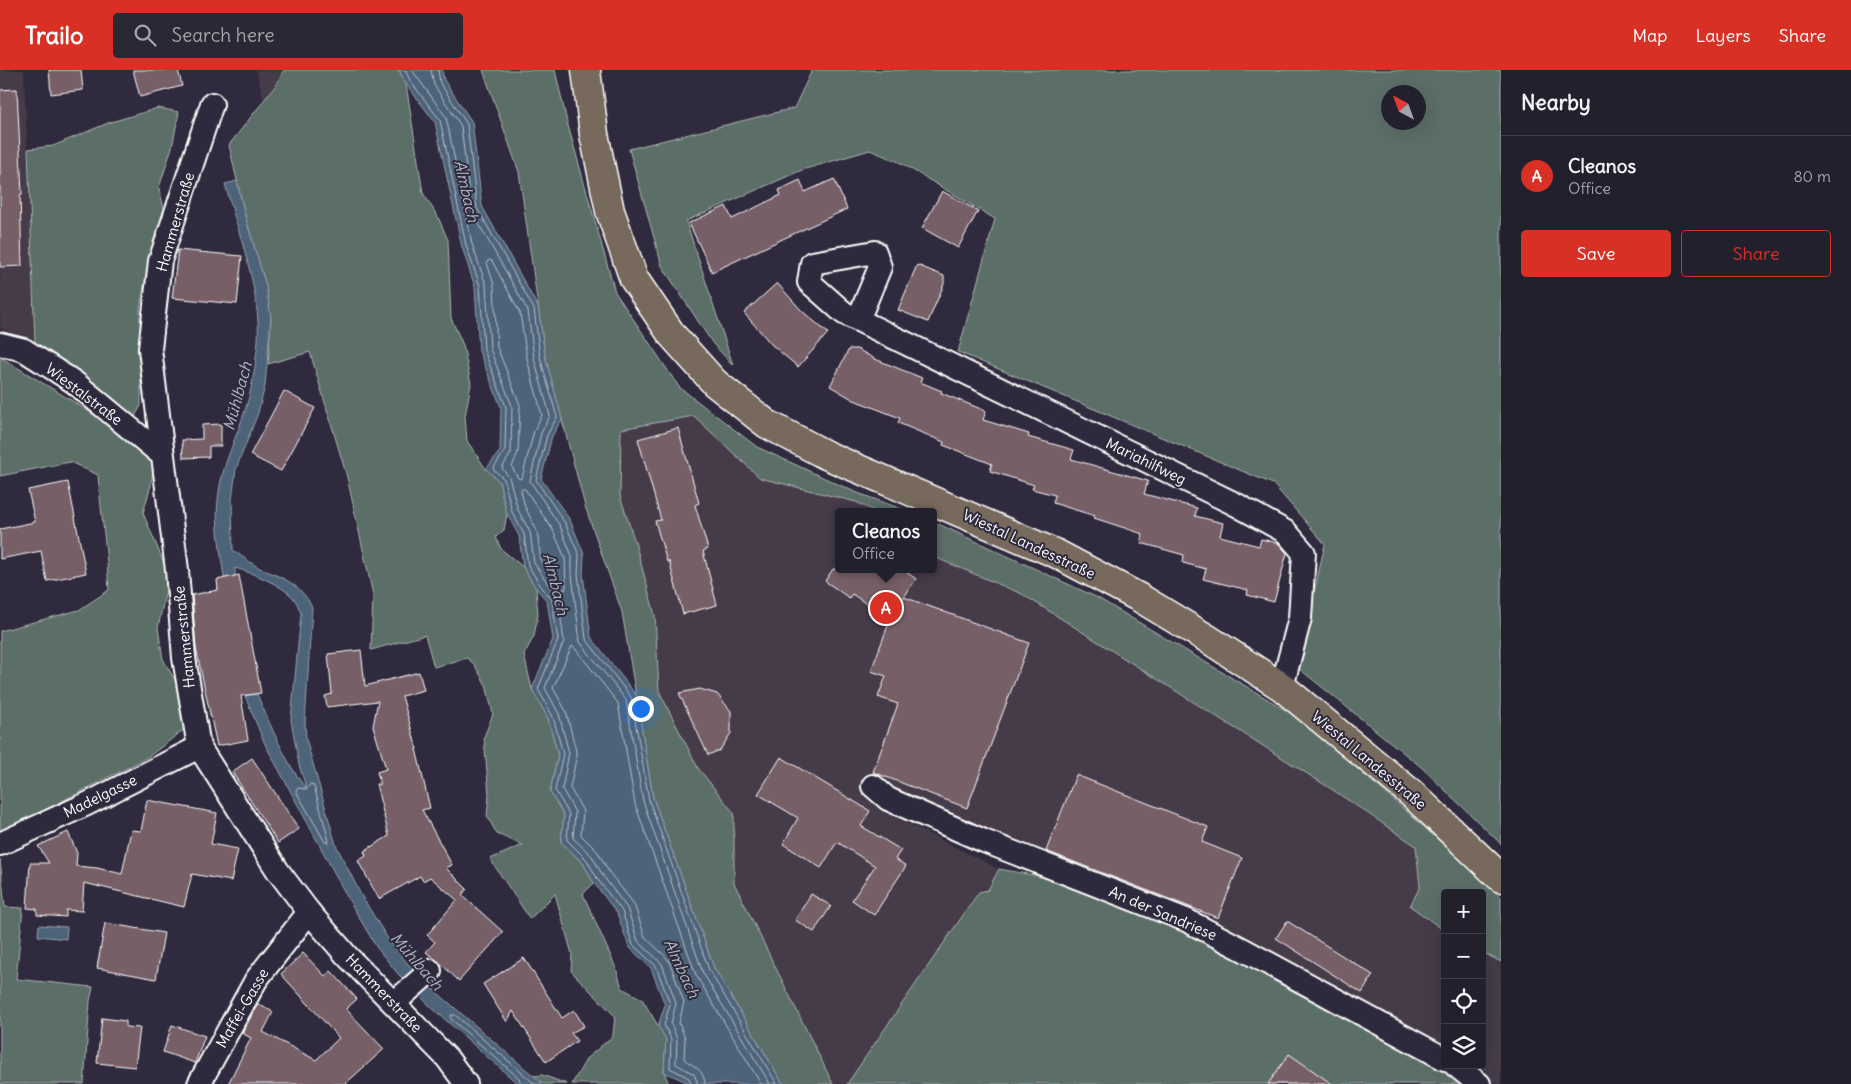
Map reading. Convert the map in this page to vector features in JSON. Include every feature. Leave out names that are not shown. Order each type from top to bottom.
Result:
[{"type":"main road","name":"Wiestal Landesstraße","points":[[586,70],[594,134],[610,210],[634,279],[672,335],[715,382],[767,424],[826,456],[1057,554],[1140,598],[1208,639],[1282,688],[1412,794],[1501,878]]},
{"type":"street","name":"Hammerstraße","points":[[212,104],[160,261],[150,350],[177,570],[184,658],[199,747],[278,870],[308,912],[346,956],[398,999],[466,1084]]},
{"type":"street","name":"Mariahilfweg","points":[[858,320],[1219,497],[1286,532],[1304,553],[1300,618],[1282,688]]},
{"type":"street","name":"Wiestalstraße","points":[[0,344],[24,350],[74,382],[162,455]]},
{"type":"street","name":"Madelgasse","points":[[0,844],[87,804],[199,747]]},
{"type":"street","name":"An der Sandriese","points":[[873,786],[888,799],[984,841],[1186,920],[1441,1058]]},
{"type":"street","name":"Maffei-Gasse","points":[[199,1084],[256,980],[308,912]]},
{"type":"street","points":[[398,999],[427,974]]},
{"type":"street","points":[[1460,1069],[1479,1084]]},
{"type":"shaded area","points":[[0,70],[24,70],[35,343],[0,328]]},
{"type":"shaded area","points":[[256,70],[284,70],[264,101]]},
{"type":"shaded area","points":[[694,416],[760,478],[856,502],[868,508],[835,508],[835,573],[937,573],[937,558],[1022,594],[1333,790],[1416,846],[1420,887],[1410,906],[1441,928],[1441,1048],[1198,921],[869,778],[862,791],[899,819],[999,869],[988,890],[979,892],[847,1084],[833,1084],[734,883],[734,813],[698,768],[659,691],[655,615],[620,496],[621,428]]},
{"type":"shaded area","points":[[1486,954],[1501,962],[1501,1084],[1495,1084],[1475,1069],[1486,1069]]},
{"type":"green space","points":[[284,70],[399,70],[406,84],[423,193],[438,217],[448,240],[451,318],[463,345],[471,384],[465,416],[467,441],[486,469],[499,481],[507,514],[504,530],[496,537],[501,549],[523,567],[536,588],[538,615],[534,636],[524,655],[532,689],[548,718],[558,755],[550,792],[564,815],[561,842],[583,863],[594,883],[583,894],[616,968],[622,988],[642,999],[666,1039],[664,1072],[669,1084],[572,1084],[587,1058],[613,1036],[615,1016],[571,971],[572,954],[555,894],[530,919],[490,859],[523,845],[497,834],[487,816],[489,795],[484,737],[493,714],[486,685],[474,664],[467,658],[434,667],[425,635],[371,650],[373,595],[347,477],[310,352],[268,364],[271,318],[266,286],[245,216],[229,145],[276,85]]},
{"type":"green space","points":[[483,70],[555,70],[567,122],[615,292],[679,387],[757,447],[855,492],[899,508],[868,508],[856,502],[760,478],[694,416],[621,429],[620,496],[655,615],[659,691],[698,768],[734,813],[734,883],[833,1084],[783,1084],[714,968],[653,798],[622,612],[585,506],[545,356],[519,172]]},
{"type":"green space","points":[[812,70],[1501,70],[1501,844],[1420,766],[1297,667],[1325,544],[1273,484],[958,352],[995,219],[899,162],[870,150],[802,170],[686,221],[733,365],[713,344],[662,266],[629,149],[794,108]]},
{"type":"green space","points":[[158,108],[179,112],[172,147],[159,188],[164,209],[151,251],[140,308],[141,406],[134,418],[75,370],[35,343],[28,149],[53,146],[108,123]]},
{"type":"green space","points":[[0,357],[99,418],[154,464],[151,485],[143,513],[169,575],[158,628],[163,659],[177,684],[186,728],[148,757],[0,833],[0,631],[79,610],[109,590],[98,475],[70,462],[0,476]]},
{"type":"green space","points":[[937,523],[1098,598],[1299,718],[1413,817],[1501,897],[1501,962],[1486,954],[1486,889],[1441,889],[1441,928],[1410,906],[1420,887],[1416,846],[1333,790],[1022,594],[937,558]]},
{"type":"green space","points":[[0,859],[5,907],[23,908],[16,979],[93,987],[90,1001],[84,1084],[0,1084]]},
{"type":"green space","points":[[999,869],[1050,878],[1212,942],[1375,1028],[1463,1084],[847,1084],[979,892],[988,890]]},
{"type":"green space","points":[[542,1075],[567,1084],[543,1084],[533,1076]]},
{"type":"water","name":"Almbach","points":[[399,70],[442,70],[444,80],[472,122],[482,206],[538,307],[545,356],[562,419],[552,436],[541,479],[570,520],[584,554],[583,574],[591,637],[636,695],[653,798],[714,968],[783,1084],[691,1084],[664,1072],[666,1039],[658,1026],[665,1005],[651,968],[629,947],[617,913],[594,883],[583,863],[561,842],[564,815],[550,792],[558,755],[548,718],[532,689],[553,639],[547,601],[523,567],[519,536],[507,514],[499,481],[486,469],[500,451],[501,407],[479,351],[475,287],[462,247],[435,122],[406,84]]},
{"type":"water","points":[[237,181],[245,216],[266,286],[271,318],[265,386],[258,413],[236,469],[232,500],[233,550],[256,566],[281,577],[295,586],[307,598],[312,607],[305,723],[306,739],[336,845],[361,895],[388,939],[409,965],[440,995],[543,1084],[518,1084],[431,1007],[399,975],[377,948],[350,902],[265,744],[245,696],[257,694],[285,756],[307,790],[299,765],[291,720],[301,613],[297,603],[291,596],[259,577],[235,568],[235,576],[224,578],[219,538],[217,509],[220,486],[226,462],[249,396],[258,340],[258,321],[252,282],[225,184]]},
{"type":"water","points":[[39,925],[67,927],[66,939],[38,936]]},
{"type":"building","points":[[49,70],[81,70],[83,90],[51,94]]},
{"type":"building","points":[[133,70],[178,70],[182,86],[140,97]]},
{"type":"building","points":[[17,89],[22,194],[20,195],[22,266],[0,267],[0,90]]},
{"type":"building","points":[[834,179],[847,209],[712,272],[689,223],[726,206],[732,219],[781,195],[779,190],[800,180],[805,192]]},
{"type":"building","points":[[942,191],[978,211],[958,248],[922,228]]},
{"type":"building","points":[[178,250],[242,256],[237,304],[172,298]]},
{"type":"building","points":[[917,265],[944,276],[944,284],[928,322],[898,310]]},
{"type":"building","points":[[777,283],[802,311],[828,333],[798,367],[772,345],[744,313]]},
{"type":"building","points":[[849,349],[857,349],[875,359],[922,378],[920,382],[942,391],[941,393],[986,411],[983,420],[1029,434],[1028,437],[1074,450],[1071,459],[1148,481],[1144,494],[1197,508],[1195,516],[1223,523],[1220,536],[1259,546],[1261,539],[1278,543],[1287,553],[1274,602],[1247,595],[1248,590],[1203,579],[1206,569],[1183,563],[1184,555],[1141,543],[1143,534],[1053,503],[1055,495],[1032,489],[1034,485],[990,471],[992,464],[943,445],[944,442],[898,423],[900,418],[854,400],[830,386]]},
{"type":"building","points":[[284,391],[315,408],[281,471],[250,455]]},
{"type":"building","points":[[221,424],[221,446],[209,446],[209,457],[183,458],[182,440],[202,439],[202,425]]},
{"type":"building","points":[[678,428],[699,503],[695,505],[708,549],[703,551],[717,605],[683,614],[669,561],[667,562],[655,521],[661,520],[638,439]]},
{"type":"building","points":[[68,482],[86,573],[47,581],[41,551],[0,559],[0,529],[35,522],[28,490]]},
{"type":"building","points":[[833,569],[835,569],[835,573],[908,573],[916,579],[904,597],[1029,643],[967,808],[873,772],[898,704],[878,697],[886,676],[871,671],[890,620],[852,594],[849,598],[825,581]]},
{"type":"building","points":[[239,575],[261,693],[241,696],[248,740],[217,746],[196,648],[192,595],[218,590],[217,580]]},
{"type":"building","points":[[361,650],[365,686],[419,672],[424,690],[402,696],[417,749],[430,808],[422,810],[452,865],[446,868],[467,889],[462,895],[503,932],[459,981],[426,952],[435,942],[427,935],[457,900],[430,877],[423,881],[420,876],[379,899],[358,861],[366,856],[364,851],[389,836],[376,784],[380,784],[377,772],[386,769],[373,726],[378,701],[327,707],[325,696],[332,694],[328,654]]},
{"type":"building","points":[[700,689],[717,694],[731,711],[731,733],[720,750],[708,755],[679,693]]},
{"type":"building","points":[[781,757],[870,811],[861,826],[901,850],[895,859],[906,866],[874,915],[852,900],[875,866],[837,842],[821,868],[783,844],[798,818],[758,794]]},
{"type":"building","points":[[252,758],[299,829],[278,843],[232,772]]},
{"type":"building","points":[[1076,775],[1208,827],[1202,842],[1242,858],[1218,918],[1046,851]]},
{"type":"building","points":[[147,800],[217,813],[211,844],[238,849],[231,881],[192,874],[184,907],[84,883],[82,911],[66,910],[66,917],[37,915],[37,909],[27,908],[30,863],[49,863],[38,846],[68,832],[77,853],[76,866],[97,868],[122,874],[131,830],[141,831]]},
{"type":"building","points":[[811,894],[831,906],[814,932],[795,920]]},
{"type":"building","points":[[1287,921],[1373,975],[1362,993],[1276,938]]},
{"type":"building","points":[[105,923],[164,933],[156,979],[97,968]]},
{"type":"building","points":[[303,953],[325,976],[331,971],[357,999],[346,1009],[384,1049],[345,1084],[228,1084],[251,1038],[242,1033],[258,1004],[273,1012],[263,1032],[316,1060],[339,1038],[281,974]]},
{"type":"building","points":[[524,958],[562,1018],[574,1010],[584,1026],[571,1033],[577,1041],[546,1062],[513,1011],[507,1022],[483,984]]},
{"type":"building","points":[[102,1018],[126,1021],[126,1027],[140,1028],[135,1067],[97,1063]]},
{"type":"building","points":[[172,1025],[205,1036],[195,1063],[163,1052]]},
{"type":"building","points":[[1289,1054],[1332,1084],[1268,1084]]},
{"type":"place","name":"Cleanos","points":[[886,608]]},
{"type":"water label","name":"Mühlbach","points":[[237,396]]},
{"type":"water label","name":"Mühlbach","points":[[417,961]]}]
